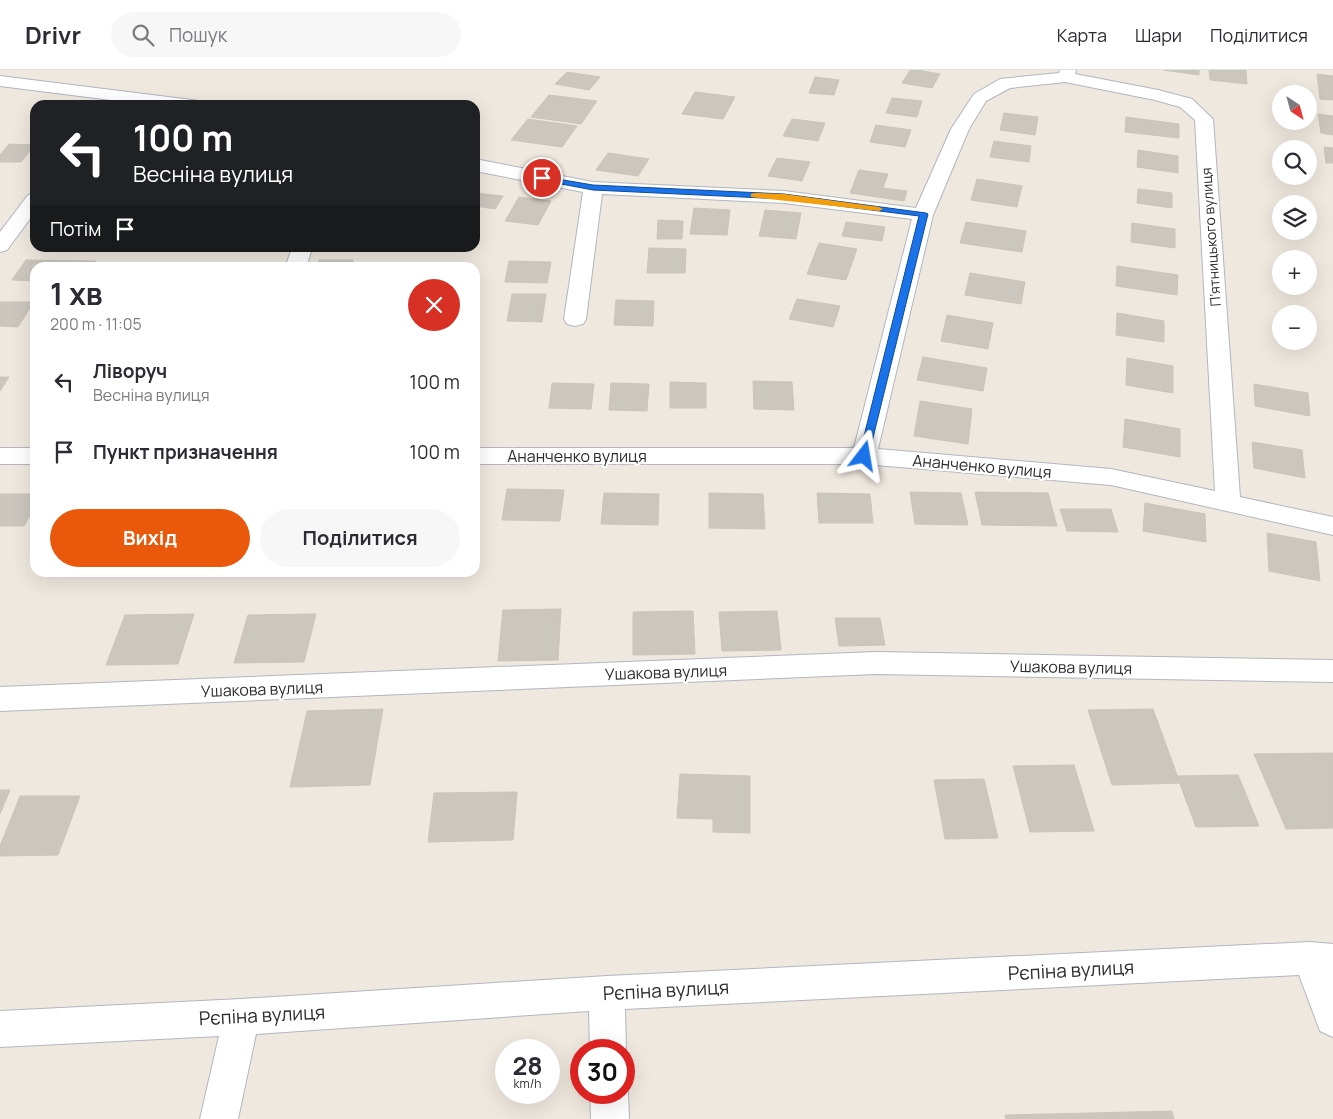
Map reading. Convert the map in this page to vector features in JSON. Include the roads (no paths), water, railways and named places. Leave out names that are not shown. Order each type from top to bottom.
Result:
[{"type":"street","name":"П’ятницького вулиця","points":[[864,456],[924,214],[960,129],[980,98],[1006,83],[1066,73],[1158,95],[1186,104],[1204,119],[1228,503]]},
{"type":"street","points":[[0,81],[109,100]]},
{"type":"street","points":[[480,166],[593,188],[784,197],[924,214]]},
{"type":"street","points":[[575,319],[593,188]]},
{"type":"street","points":[[0,246],[30,206]]},
{"type":"street","points":[[0,456],[30,456]]},
{"type":"street","name":"Ананченко вулиця","points":[[480,456],[864,456],[1111,477],[1333,526]]},
{"type":"street","name":"Ушакова вулиця","points":[[0,699],[876,663],[1333,671]]},
{"type":"street","points":[[1321,959],[1333,1019]]},
{"type":"street","name":"Рєпіна вулиця","points":[[0,1029],[241,1017],[607,993],[1321,959]]},
{"type":"street","points":[[607,993],[608,1039]]},
{"type":"street","points":[[219,1119],[241,1017]]},
{"type":"street","points":[[609,1104],[610,1119]]}]
